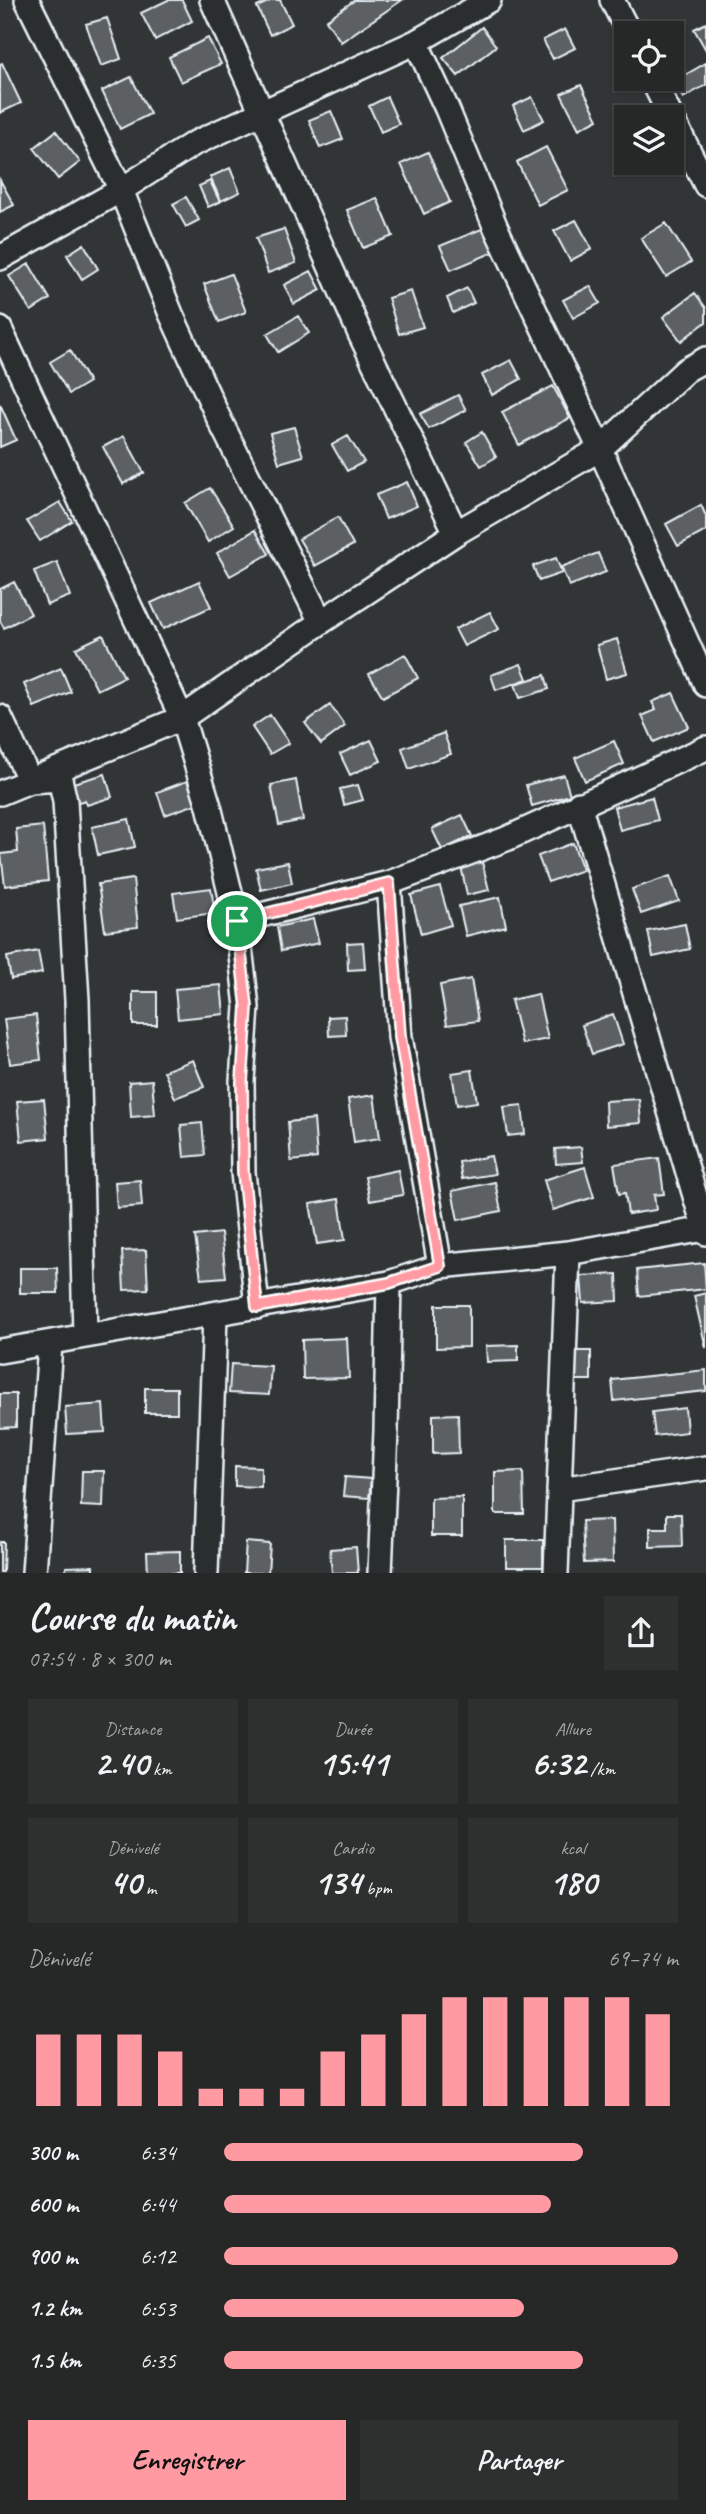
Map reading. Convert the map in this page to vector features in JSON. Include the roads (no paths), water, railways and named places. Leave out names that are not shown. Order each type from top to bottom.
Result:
[{"type":"street","points":[[27,0],[121,190],[171,314],[219,419],[321,622]]},
{"type":"street","points":[[212,0],[361,336],[456,533]]},
{"type":"street","points":[[0,258],[121,190],[193,144],[264,114],[416,42],[489,0]]},
{"type":"street","points":[[612,0],[623,21]]},
{"type":"street","points":[[416,42],[496,228],[600,449],[706,685]]},
{"type":"street","points":[[684,142],[706,186]]},
{"type":"street","points":[[0,329],[182,718],[209,806],[237,921],[247,1007],[242,1082],[243,1172],[257,1307]]},
{"type":"street","points":[[0,793],[182,718],[456,533],[600,449],[686,370],[706,359]]},
{"type":"street","points":[[0,718],[30,781]]},
{"type":"street","points":[[237,921],[389,883],[506,839],[706,748]]},
{"type":"street","points":[[30,781],[61,779],[65,801],[77,1000],[85,1336]]},
{"type":"street","points":[[0,1351],[389,1283],[440,1266],[568,1254],[705,1231],[579,804]]},
{"type":"street","points":[[389,883],[400,1037],[440,1266]]},
{"type":"street","points":[[556,1573],[568,1254]]},
{"type":"street","points":[[380,1573],[389,1283]]},
{"type":"street","points":[[206,1573],[215,1315]]},
{"type":"street","points":[[34,1573],[50,1344]]},
{"type":"street","points":[[559,1489],[706,1468]]}]
